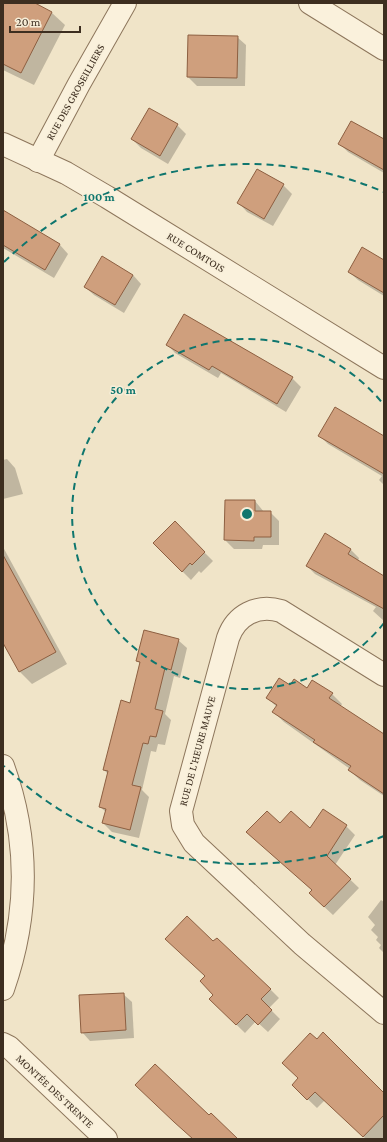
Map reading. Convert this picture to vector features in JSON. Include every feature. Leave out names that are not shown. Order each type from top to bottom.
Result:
[{"type":"street","name":"RUE DES GROSEILLIERS","points":[[38,161],[82,78],[125,3]]},
{"type":"street","points":[[310,3],[384,49]]},
{"type":"street","name":"RUE COMTOIS","points":[[3,144],[66,173],[108,197],[384,368]]},
{"type":"street","name":"RUE DE L'HEURE MAUVE","points":[[384,674],[281,611],[274,609],[259,609],[245,615],[234,625],[228,638],[181,811],[186,832],[194,843],[302,944],[384,1013]]},
{"type":"street","points":[[3,766],[9,782],[19,827],[24,887],[15,952],[3,989]]},
{"type":"street","name":"MONTÉE DES TRENTE","points":[[3,1044],[9,1047],[106,1139]]},
{"type":"building","points":[[3,3],[35,3],[52,12],[21,73],[3,64]]},
{"type":"building","points":[[188,35],[238,36],[237,78],[187,77]]},
{"type":"building","points":[[149,108],[178,124],[160,156],[131,139]]},
{"type":"building","points":[[351,121],[384,139],[384,170],[338,144]]},
{"type":"building","points":[[257,169],[284,184],[264,219],[237,203]]},
{"type":"building","points":[[3,210],[60,244],[45,270],[3,245]]},
{"type":"building","points":[[362,247],[384,260],[384,293],[348,272]]},
{"type":"building","points":[[102,256],[133,275],[115,305],[84,287]]},
{"type":"building","points":[[184,314],[293,377],[277,404],[212,366],[209,370],[166,345]]},
{"type":"building","points":[[335,407],[384,436],[384,474],[318,436]]},
{"type":"building","points":[[225,500],[255,500],[255,511],[271,511],[271,537],[254,537],[254,541],[224,540]]},
{"type":"building","points":[[175,521],[205,552],[192,565],[190,563],[182,572],[153,543]]},
{"type":"building","points":[[325,533],[351,549],[348,554],[384,576],[384,609],[306,566]]},
{"type":"building","points":[[3,555],[56,652],[19,672],[3,643]]},
{"type":"building","points":[[144,630],[179,639],[171,670],[165,668],[155,709],[163,711],[156,737],[150,736],[148,744],[143,743],[132,785],[141,787],[130,830],[102,823],[106,809],[99,807],[108,771],[103,770],[121,700],[130,703],[140,662],[136,661]]},
{"type":"building","points":[[279,678],[290,685],[294,679],[307,688],[312,680],[333,693],[329,698],[384,734],[384,794],[348,770],[351,766],[313,742],[315,740],[272,712],[277,705],[266,698]]},
{"type":"building","points":[[323,809],[347,825],[327,856],[351,879],[324,907],[309,893],[312,890],[246,832],[267,811],[280,823],[291,811],[310,828]]},
{"type":"building","points":[[187,916],[213,941],[217,938],[271,989],[261,999],[272,1010],[258,1025],[247,1014],[236,1025],[209,999],[213,995],[200,981],[205,976],[165,939]]},
{"type":"building","points":[[124,993],[126,1030],[81,1033],[79,995]]},
{"type":"building","points":[[323,1032],[384,1093],[384,1115],[363,1137],[315,1092],[307,1100],[292,1085],[298,1078],[282,1063],[310,1033],[317,1039]]},
{"type":"building","points":[[155,1064],[209,1115],[211,1113],[238,1139],[193,1139],[174,1122],[135,1085]]}]
